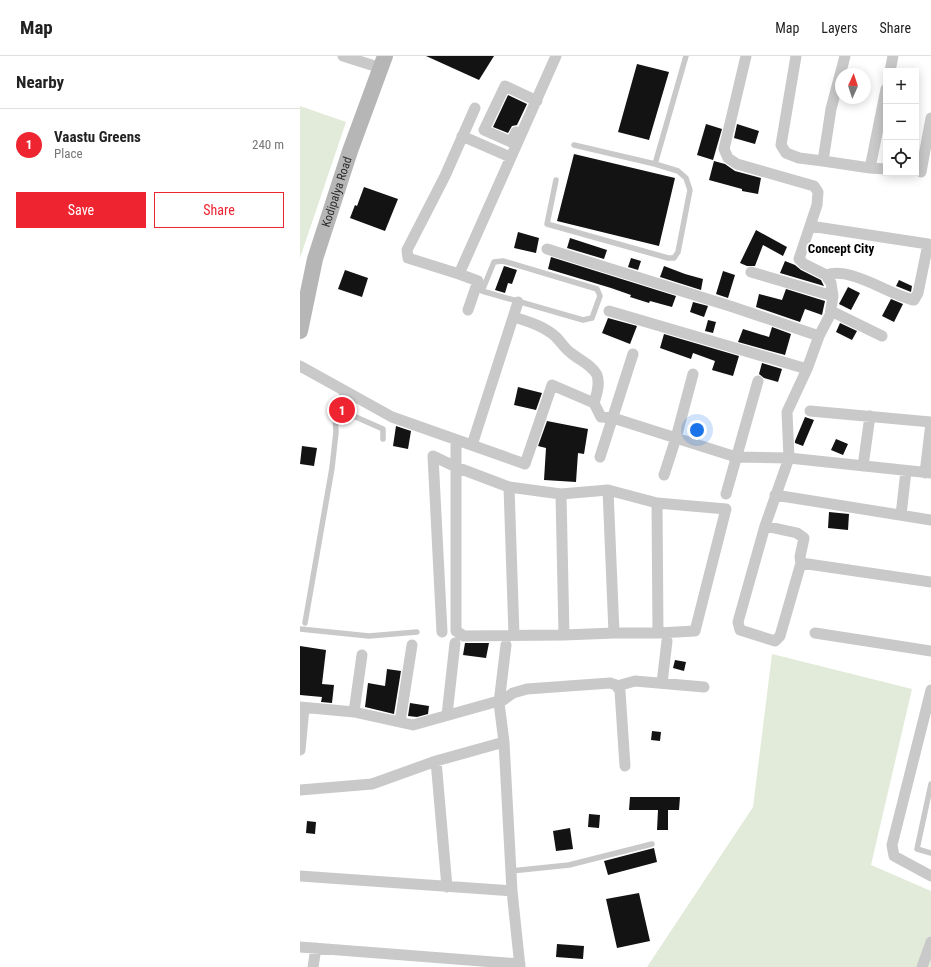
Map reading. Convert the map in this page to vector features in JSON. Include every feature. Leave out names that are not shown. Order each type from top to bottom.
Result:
[{"type":"main road","name":"Kodipalya Road","points":[[300,331],[315,259],[350,151],[383,62]]},
{"type":"street","points":[[343,56],[383,62]]},
{"type":"street","points":[[534,100],[505,86],[484,130],[511,142],[534,100],[556,56]]},
{"type":"street","points":[[746,56],[724,150],[728,158],[736,164],[814,186],[818,192],[817,205],[799,259],[804,264],[826,274],[831,283],[833,296],[830,316],[787,412],[789,458],[765,526],[738,622],[740,630],[775,641],[780,636],[801,563],[800,557],[804,538],[797,534],[765,526]]},
{"type":"street","points":[[796,56],[781,145],[786,153],[799,158],[883,169]]},
{"type":"street","points":[[823,161],[831,109],[845,56]]},
{"type":"street","points":[[891,68],[893,56]]},
{"type":"street","points":[[459,274],[534,100]]},
{"type":"street","points":[[870,168],[883,104]]},
{"type":"street","points":[[468,310],[478,281],[408,258],[407,250],[445,176],[475,108]]},
{"type":"street","points":[[923,173],[931,118]]},
{"type":"street","points":[[462,136],[510,157]]},
{"type":"street","points":[[810,226],[928,244],[918,293],[914,300],[905,298],[875,284],[841,273],[833,272],[826,274]]},
{"type":"street","points":[[547,249],[820,336]]},
{"type":"street","points":[[751,272],[833,296]]},
{"type":"street","points":[[472,446],[518,302]]},
{"type":"street","points":[[831,310],[882,336]]},
{"type":"street","points":[[609,312],[807,369]]},
{"type":"street","points":[[514,317],[537,325],[555,337],[569,352],[591,368],[597,375],[598,382],[598,391],[594,403]]},
{"type":"street","points":[[600,457],[633,354]]},
{"type":"street","points":[[300,366],[392,417],[525,464],[552,385],[594,403],[601,417],[613,418],[736,457],[789,458],[928,473],[931,423],[810,411]]},
{"type":"street","points":[[664,475],[676,438],[693,374]]},
{"type":"street","points":[[726,494],[758,381]]},
{"type":"street","points":[[863,466],[870,416]]},
{"type":"street","points":[[442,632],[433,456],[456,467],[509,487],[561,494],[608,490],[656,503],[726,509],[695,631],[658,634],[614,633],[464,636],[456,631],[456,467],[456,440]]},
{"type":"street","points":[[901,515],[906,471]]},
{"type":"street","points":[[509,487],[514,635]]},
{"type":"street","points":[[608,490],[614,633]]},
{"type":"street","points":[[561,494],[564,635]]},
{"type":"street","points":[[775,496],[931,520]]},
{"type":"street","points":[[656,503],[658,634]]},
{"type":"street","points":[[801,563],[931,582]]},
{"type":"street","points":[[815,633],[931,651]]},
{"type":"street","points":[[662,683],[667,641]]},
{"type":"street","points":[[447,715],[455,644]]},
{"type":"street","points":[[400,722],[412,645]]},
{"type":"street","points":[[300,947],[520,965],[512,891],[504,742],[499,703],[506,645]]},
{"type":"street","points":[[354,712],[362,655]]},
{"type":"street","points":[[617,686],[635,681],[704,687]]},
{"type":"street","points":[[300,750],[302,708],[354,712],[413,725],[495,702],[499,703],[513,693],[527,689],[610,683],[617,686],[620,691],[625,766]]},
{"type":"street","points":[[931,690],[892,845],[894,856],[931,876]]},
{"type":"street","points":[[300,790],[372,784],[436,761],[504,742]]},
{"type":"street","points":[[436,761],[447,887]]},
{"type":"street","points":[[300,876],[512,891]]},
{"type":"street","points":[[922,967],[931,942]]},
{"type":"street","points":[[313,967],[316,948]]},
{"type":"lane","points":[[655,164],[686,56]]},
{"type":"lane","points":[[556,180],[547,224],[668,258],[674,258],[678,252],[690,190],[686,178],[678,171],[655,164],[574,145]]},
{"type":"lane","points":[[503,261],[597,289],[600,296],[592,318],[583,320],[518,302],[482,291],[494,262],[503,261]]},
{"type":"lane","points":[[340,406],[343,390]]},
{"type":"lane","points":[[305,623],[332,468],[336,432],[334,402],[349,414],[383,429],[383,439]]},
{"type":"lane","points":[[300,629],[370,636],[417,632]]},
{"type":"lane","points":[[931,784],[916,849],[931,853]]},
{"type":"lane","points":[[511,872],[569,865],[652,844]]},
{"type":"green space","points":[[300,106],[346,122],[300,258]]},
{"type":"green space","points":[[772,654],[912,689],[871,865],[931,891],[931,967],[647,967],[753,807]]},
{"type":"building","points":[[426,56],[494,56],[479,80]]},
{"type":"building","points":[[637,64],[669,72],[649,140],[618,132]]},
{"type":"building","points":[[508,95],[527,104],[517,125],[512,126],[508,133],[493,127]]},
{"type":"building","points":[[706,124],[722,129],[713,160],[697,155]]},
{"type":"building","points":[[737,124],[759,131],[755,144],[734,138]]},
{"type":"building","points":[[574,154],[675,178],[659,246],[557,221]]},
{"type":"building","points":[[714,161],[725,164],[735,171],[761,178],[758,194],[742,191],[742,189],[709,180]]},
{"type":"building","points":[[364,187],[398,199],[385,231],[350,218],[355,205],[357,206]]},
{"type":"building","points":[[756,230],[787,247],[783,256],[763,245],[755,266],[747,266],[740,263]]},
{"type":"building","points":[[518,232],[539,238],[536,253],[514,248]]},
{"type":"building","points":[[570,238],[607,250],[604,259],[567,248]]},
{"type":"building","points":[[551,257],[676,296],[672,307],[650,301],[649,303],[630,297],[631,295],[611,288],[548,269]]},
{"type":"building","points":[[631,258],[641,261],[638,270],[628,267]]},
{"type":"building","points":[[785,261],[821,280],[824,286],[780,273]]},
{"type":"building","points":[[504,266],[517,270],[512,284],[508,283],[505,293],[495,290]]},
{"type":"building","points":[[664,266],[703,279],[701,290],[660,277]]},
{"type":"building","points":[[345,270],[368,278],[362,297],[338,289]]},
{"type":"building","points":[[723,271],[735,275],[728,298],[716,294]]},
{"type":"building","points":[[899,280],[912,286],[911,292],[896,286]]},
{"type":"building","points":[[848,287],[860,293],[851,310],[839,304]]},
{"type":"building","points":[[786,289],[825,301],[822,315],[805,309],[800,322],[756,307],[759,294],[782,300]]},
{"type":"building","points":[[891,299],[903,304],[894,322],[882,316]]},
{"type":"building","points":[[693,302],[708,306],[704,317],[690,312]]},
{"type":"building","points":[[608,318],[637,326],[630,344],[602,333]]},
{"type":"building","points":[[708,320],[716,322],[713,333],[705,331]]},
{"type":"building","points":[[840,323],[857,331],[852,340],[836,332]]},
{"type":"building","points":[[772,327],[791,334],[785,355],[738,342],[743,329],[769,337]]},
{"type":"building","points":[[664,334],[739,356],[733,376],[712,370],[715,361],[693,353],[691,359],[660,348]]},
{"type":"building","points":[[762,363],[782,369],[778,382],[764,378],[759,374]]},
{"type":"building","points":[[518,387],[542,393],[536,410],[514,405]]},
{"type":"building","points":[[805,417],[814,420],[803,446],[795,443],[795,441]]},
{"type":"building","points":[[547,421],[588,429],[584,454],[578,453],[576,482],[544,480],[546,448],[538,446]]},
{"type":"building","points":[[396,426],[411,431],[408,449],[393,446]]},
{"type":"building","points":[[836,439],[848,444],[843,455],[831,450]]},
{"type":"building","points":[[302,446],[317,448],[314,466],[300,464]]},
{"type":"building","points":[[829,512],[849,514],[848,530],[828,528]]},
{"type":"building","points":[[465,643],[489,643],[486,658],[463,655]]},
{"type":"building","points":[[300,646],[326,650],[322,684],[334,685],[332,703],[321,702],[322,697],[300,695]]},
{"type":"building","points":[[675,660],[686,662],[684,671],[673,668]]},
{"type":"building","points":[[387,669],[401,671],[394,714],[365,707],[368,683],[385,686]]},
{"type":"building","points":[[410,703],[429,706],[428,714],[417,717],[408,716]]},
{"type":"building","points":[[652,731],[661,732],[660,741],[651,740]]},
{"type":"building","points":[[630,797],[680,797],[679,810],[668,810],[668,830],[657,830],[658,810],[629,810]]},
{"type":"building","points":[[589,814],[600,815],[599,828],[588,827]]},
{"type":"building","points":[[307,821],[316,822],[315,834],[306,833]]},
{"type":"building","points":[[570,828],[573,849],[556,851],[553,831]]},
{"type":"building","points":[[654,848],[657,862],[608,875],[604,861]]},
{"type":"building","points":[[639,893],[650,941],[617,948],[606,899]]},
{"type":"building","points":[[557,944],[584,946],[583,959],[556,957]]},
{"type":"place","name":"Vaastu Greens","points":[[342,410]]},
{"type":"district","name":"Concept City","points":[[841,248]]}]
